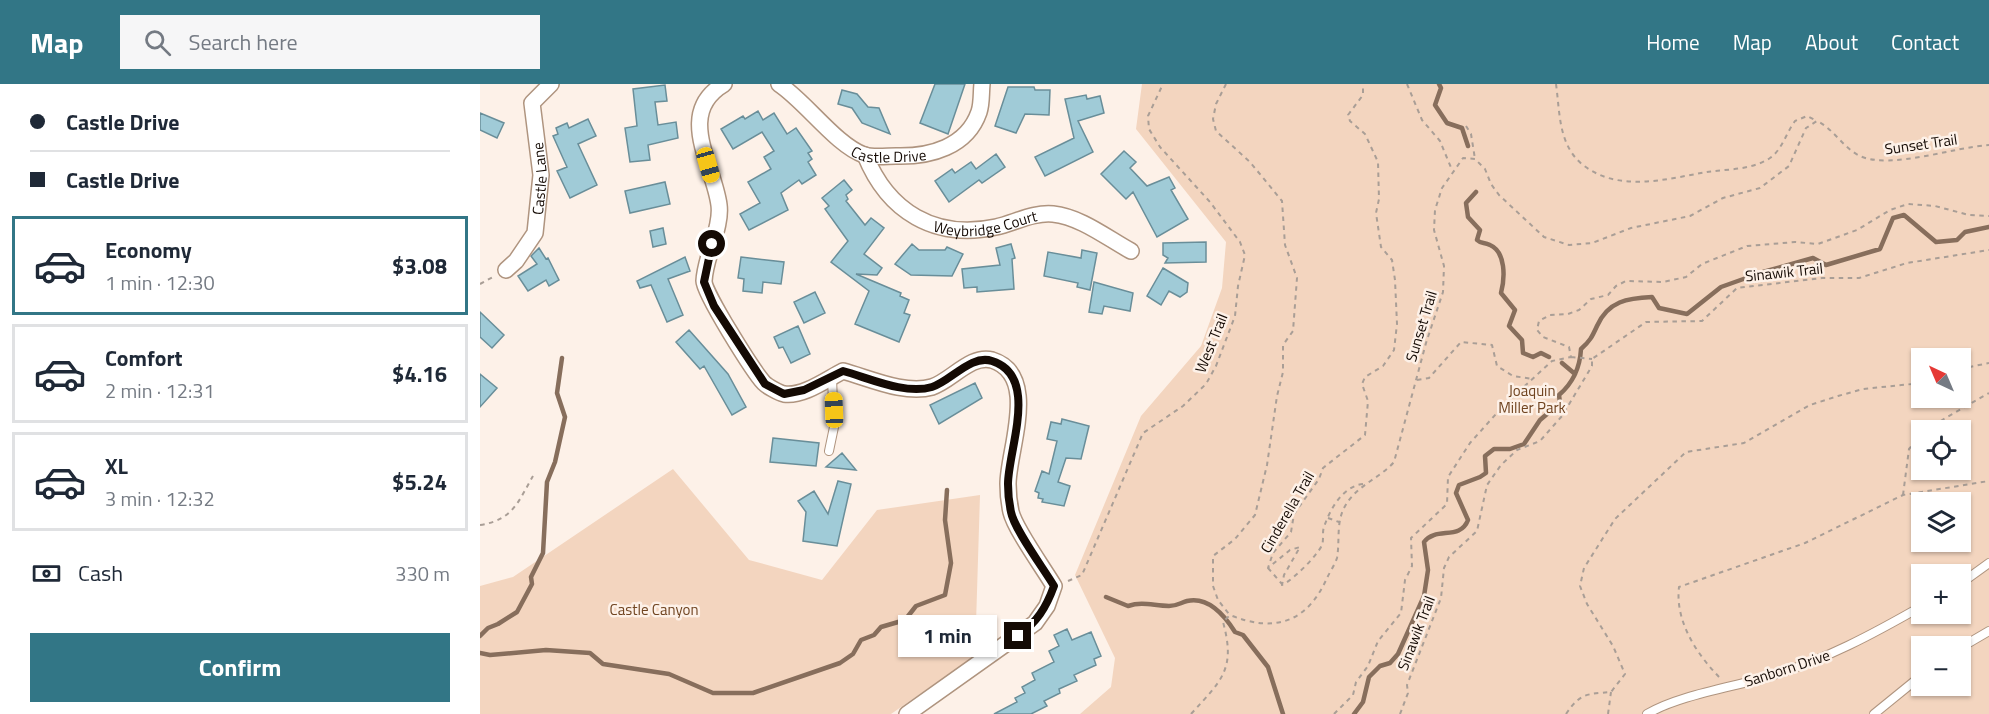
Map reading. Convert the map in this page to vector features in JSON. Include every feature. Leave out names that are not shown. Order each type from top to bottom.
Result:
[{"type":"street","name":"Castle Lane","points":[[506,270],[516,261],[535,233],[541,175],[532,103],[551,84]]},
{"type":"street","points":[[722,84],[708,98],[701,114],[698,132],[720,206],[704,282],[714,306],[765,384],[784,394],[804,390],[843,371],[909,388],[929,388],[948,381],[973,362],[992,360],[1009,370],[1017,387],[1019,412],[1008,484],[1011,514],[1054,586],[1047,606],[1035,623],[907,714]]},
{"type":"street","name":"Castle Drive","points":[[779,84],[813,111],[834,134],[865,155],[933,154],[959,141],[979,112],[982,84]]},
{"type":"street","name":"Weybridge Court","points":[[865,155],[874,176],[888,198],[938,228],[966,232],[1052,214],[1079,221],[1131,252]]},
{"type":"lane","points":[[830,451],[834,427],[832,376]]},
{"type":"lane","points":[[1971,576],[1989,563]]},
{"type":"lane","name":"Sanborn Drive","points":[[1647,714],[1725,687],[1768,677],[1818,660],[1870,636],[1911,612]]},
{"type":"lane","points":[[1971,642],[1989,631]]},
{"type":"lane","points":[[1874,714],[1911,684]]},
{"type":"path","name":"West Trail","points":[[1054,586],[1082,574],[1143,433],[1183,406],[1206,384],[1219,360],[1235,316],[1238,286],[1245,255],[1240,242],[1210,202],[1160,147],[1149,129],[1148,116],[1163,84]]},
{"type":"path","points":[[1191,714],[1218,685],[1230,655],[1223,621],[1229,615],[1218,600],[1213,586],[1213,556],[1235,539],[1255,515],[1258,506],[1283,372],[1283,345],[1293,331],[1297,278],[1285,245],[1282,201],[1250,162],[1216,131],[1213,119],[1216,104],[1226,84]]},
{"type":"path","name":"Cinderella Trail","points":[[1268,568],[1273,553],[1291,532],[1294,514],[1319,479],[1323,468],[1365,435],[1368,400],[1362,384],[1365,377],[1383,366],[1394,350],[1397,324],[1395,280],[1392,260],[1381,247],[1376,213],[1379,199],[1378,162],[1365,134],[1350,121],[1348,115],[1363,95],[1363,84]]},
{"type":"path","points":[[1407,84],[1422,120],[1440,141],[1452,170],[1463,158],[1475,159]]},
{"type":"path","points":[[1556,84],[1561,130],[1581,164],[1594,172],[1627,182],[1658,181],[1761,163],[1779,150],[1795,121],[1807,116],[1817,121]]},
{"type":"path","points":[[1466,126],[1471,134],[1475,159],[1485,170],[1499,195],[1544,237],[1569,245],[1592,243],[1631,228],[1690,216],[1723,198],[1760,188],[1771,182],[1788,166],[1806,128],[1817,121]]},
{"type":"path","name":"Sunset Trail","points":[[1817,121],[1827,126],[1860,156],[1878,160],[1910,158],[1946,150],[1989,145]]},
{"type":"path","name":"Sunset Trail","points":[[1229,615],[1249,622],[1286,622],[1300,615],[1319,595],[1336,559],[1339,522],[1345,506],[1364,484],[1383,475],[1394,462],[1443,292],[1444,266],[1434,230],[1435,210],[1442,188],[1452,170]]},
{"type":"path","points":[[1570,357],[1569,347],[1543,337],[1538,330],[1539,321],[1550,315],[1568,314],[1579,310],[1591,299],[1608,295],[1616,286],[1626,281],[1663,282],[1686,277],[1702,264],[1747,246],[1796,242],[1818,244],[1857,230],[1890,210],[1908,204],[1935,206],[1969,215],[1989,216]]},
{"type":"path","name":"Sinawik Trail","points":[[1400,714],[1408,693],[1407,685],[1441,598],[1444,568],[1449,557],[1477,531],[1487,485],[1501,465],[1517,450],[1540,441],[1562,416],[1592,366],[1592,359],[1646,322],[1702,321],[1737,288],[1822,278],[1859,278],[1907,263],[1989,250]]},
{"type":"path","points":[[1416,380],[1430,378],[1461,342],[1492,345],[1497,366],[1513,376],[1533,379]]},
{"type":"path","points":[[1334,714],[1353,695],[1356,682],[1368,666],[1377,641],[1401,614],[1405,580],[1412,566],[1412,538],[1415,532],[1431,522],[1447,504],[1448,477],[1470,443],[1504,405],[1552,361],[1570,357],[1592,359]]},
{"type":"path","points":[[1971,367],[1989,363]]},
{"type":"path","points":[[1608,714],[1611,692],[1625,674],[1587,604],[1580,586],[1584,568],[1615,519],[1686,452],[1744,442],[1810,405],[1838,396],[1863,389],[1911,384]]},
{"type":"path","points":[[1942,420],[1989,393]]},
{"type":"path","points":[[1903,495],[1911,447]]},
{"type":"path","points":[[480,525],[498,522],[516,506],[532,476]]},
{"type":"path","points":[[1725,687],[1692,645],[1677,600],[1679,586],[1804,543],[1903,495],[1989,481]]},
{"type":"path","points":[[1268,568],[1282,585],[1293,578],[1322,545],[1324,528],[1341,496],[1354,485],[1364,484]]},
{"type":"path","points":[[1328,518],[1339,522]]},
{"type":"path","name":"Cinderella Trail","points":[[1268,568],[1290,550],[1300,547],[1284,574],[1282,585]]},
{"type":"path","points":[[1566,714],[1576,699],[1589,693],[1611,692]]},
{"type":"green space","name":"Joaquin Miller Park","points":[[1142,84],[1989,84],[1989,714],[1080,714],[1111,687],[1115,658],[1075,575],[1141,416],[1201,346],[1222,288],[1226,242],[1136,129]]},
{"type":"green space","name":"Castle Canyon","points":[[673,469],[749,560],[822,580],[877,510],[980,495],[975,656],[891,714],[480,714],[480,586],[513,577]]},
{"type":"building","points":[[935,84],[965,84],[948,134],[920,123]]},
{"type":"building","points":[[665,85],[667,101],[655,102],[658,125],[676,122],[678,138],[648,145],[650,160],[630,162],[625,128],[637,126],[633,89]]},
{"type":"building","points":[[1008,87],[1034,87],[1035,90],[1050,90],[1049,115],[1025,114],[1016,133],[995,126]]},
{"type":"building","points":[[842,90],[857,94],[868,107],[879,108],[890,134],[862,123],[852,108],[838,104]]},
{"type":"building","points":[[1086,95],[1087,99],[1100,96],[1104,113],[1078,121],[1093,152],[1045,176],[1035,157],[1074,138],[1065,99]]},
{"type":"building","points":[[758,111],[763,120],[774,113],[787,134],[796,128],[812,151],[808,153],[812,159],[808,162],[816,175],[802,184],[799,180],[781,193],[788,210],[749,230],[740,214],[760,203],[748,182],[771,169],[764,157],[774,151],[762,132],[733,149],[721,129],[743,116],[745,119]]},
{"type":"building","points":[[480,113],[504,123],[497,138],[480,130]]},
{"type":"building","points":[[588,119],[596,136],[578,144],[597,185],[570,198],[557,171],[567,167],[553,136],[558,134],[556,128],[567,123],[569,128]]},
{"type":"building","points":[[1124,151],[1136,162],[1130,168],[1147,186],[1169,177],[1175,188],[1171,190],[1188,219],[1157,237],[1133,192],[1126,199],[1101,174]]},
{"type":"building","points":[[996,154],[1005,167],[982,183],[979,180],[949,202],[935,181],[952,169],[955,173],[971,162],[976,169]]},
{"type":"building","points":[[844,180],[852,190],[846,195],[848,199],[846,201],[865,225],[871,218],[884,228],[864,254],[882,268],[877,275],[856,274],[901,293],[900,296],[909,300],[904,313],[910,315],[899,342],[855,324],[869,291],[831,262],[848,241],[825,209],[829,206],[822,198]]},
{"type":"building","points":[[665,182],[670,204],[630,213],[625,191]]},
{"type":"building","points":[[663,228],[666,244],[653,247],[650,231]]},
{"type":"building","points":[[1206,242],[1206,262],[1165,263],[1168,258],[1163,255],[1163,243]]},
{"type":"building","points":[[912,244],[919,250],[945,250],[947,247],[963,254],[952,276],[911,275],[895,264]]},
{"type":"building","points":[[1011,244],[1015,258],[1012,259],[1014,289],[977,292],[977,287],[964,288],[962,269],[1000,265],[996,248]]},
{"type":"building","points":[[539,248],[546,259],[548,258],[559,280],[549,286],[546,280],[528,291],[518,276],[537,264],[531,256]]},
{"type":"building","points":[[1082,250],[1097,253],[1090,290],[1077,287],[1078,283],[1044,276],[1048,252],[1081,258]]},
{"type":"building","points":[[685,257],[690,271],[668,279],[683,315],[667,322],[651,285],[640,288],[637,281]]},
{"type":"building","points":[[741,257],[784,262],[781,284],[763,282],[762,293],[743,291],[744,279],[738,278]]},
{"type":"building","points":[[1163,268],[1188,283],[1187,292],[1180,297],[1169,291],[1161,305],[1147,296]]},
{"type":"building","points":[[1094,282],[1133,293],[1130,311],[1104,306],[1102,314],[1089,312]]},
{"type":"building","points":[[815,292],[825,313],[804,323],[794,302]]},
{"type":"building","points":[[480,312],[504,335],[492,348],[480,337]]},
{"type":"building","points":[[798,326],[810,354],[791,363],[783,347],[779,348],[774,337]]},
{"type":"building","points":[[689,330],[728,374],[746,407],[732,415],[704,366],[700,369],[676,342]]},
{"type":"building","points":[[480,374],[497,388],[480,407]]},
{"type":"building","points":[[975,383],[982,398],[939,424],[930,405]]},
{"type":"building","points":[[1062,419],[1089,426],[1081,459],[1066,458],[1058,482],[1070,486],[1064,506],[1042,502],[1043,499],[1038,498],[1039,493],[1035,491],[1042,471],[1049,474],[1057,441],[1047,439],[1051,422],[1061,424]]},
{"type":"building","points":[[773,438],[819,443],[816,466],[770,462]]},
{"type":"building","points":[[842,453],[856,470],[826,467]]},
{"type":"building","points":[[838,481],[851,484],[837,546],[803,541],[806,512],[798,501],[814,491],[828,514]]},
{"type":"building","points":[[1067,629],[1072,640],[1091,632],[1101,656],[1094,659],[1096,665],[1074,675],[1077,681],[1059,689],[1060,693],[1044,701],[1047,706],[1031,714],[994,714],[1017,702],[1015,698],[1025,693],[1022,687],[1035,680],[1032,673],[1054,662],[1049,651],[1059,646],[1054,635]]},
{"type":"waterway","points":[[1439,84],[1441,88],[1435,105],[1447,123],[1462,128],[1468,146]]},
{"type":"waterway","points":[[1476,192],[1466,203],[1468,217],[1480,230],[1477,240],[1495,248],[1502,259],[1501,293],[1515,310],[1509,326],[1522,340],[1523,353],[1533,357],[1541,353],[1549,357]]},
{"type":"waterway","points":[[1354,714],[1363,702],[1369,677],[1380,666],[1390,663],[1398,654],[1424,596],[1428,570],[1424,542],[1429,537],[1459,530],[1468,520],[1456,493],[1459,485],[1486,473],[1485,456],[1494,449],[1510,449],[1524,444],[1540,420],[1560,403],[1559,395],[1575,375],[1581,349],[1587,344],[1602,318],[1613,306],[1635,298],[1652,297],[1659,308],[1687,314],[1721,287],[1763,272],[1813,258],[1826,265],[1880,249],[1893,218],[1904,215],[1936,242],[1957,240],[1965,232],[1989,227]]},
{"type":"waterway","points":[[480,636],[488,628],[517,612],[532,584],[531,577],[543,553],[547,482],[555,462],[565,417],[557,393],[562,358]]},
{"type":"waterway","points":[[1562,363],[1575,374]]},
{"type":"waterway","points":[[480,653],[490,655],[546,650],[590,653],[603,664],[669,674],[713,693],[753,693],[840,663],[853,654],[861,640],[874,635],[881,627],[905,620],[916,606],[945,595],[951,563],[945,520],[947,490]]},
{"type":"waterway","points":[[1106,597],[1128,606],[1144,604],[1172,606],[1195,600],[1209,604],[1221,614],[1235,632],[1243,635],[1268,667],[1283,714]]},
{"type":"route","points":[[712,244],[704,282],[714,306],[765,384],[784,394],[804,390],[843,371],[909,388],[929,388],[948,381],[973,362],[992,360],[1009,370],[1017,387],[1019,412],[1008,484],[1011,514],[1054,586],[1047,606],[1035,623],[1018,636]]}]
